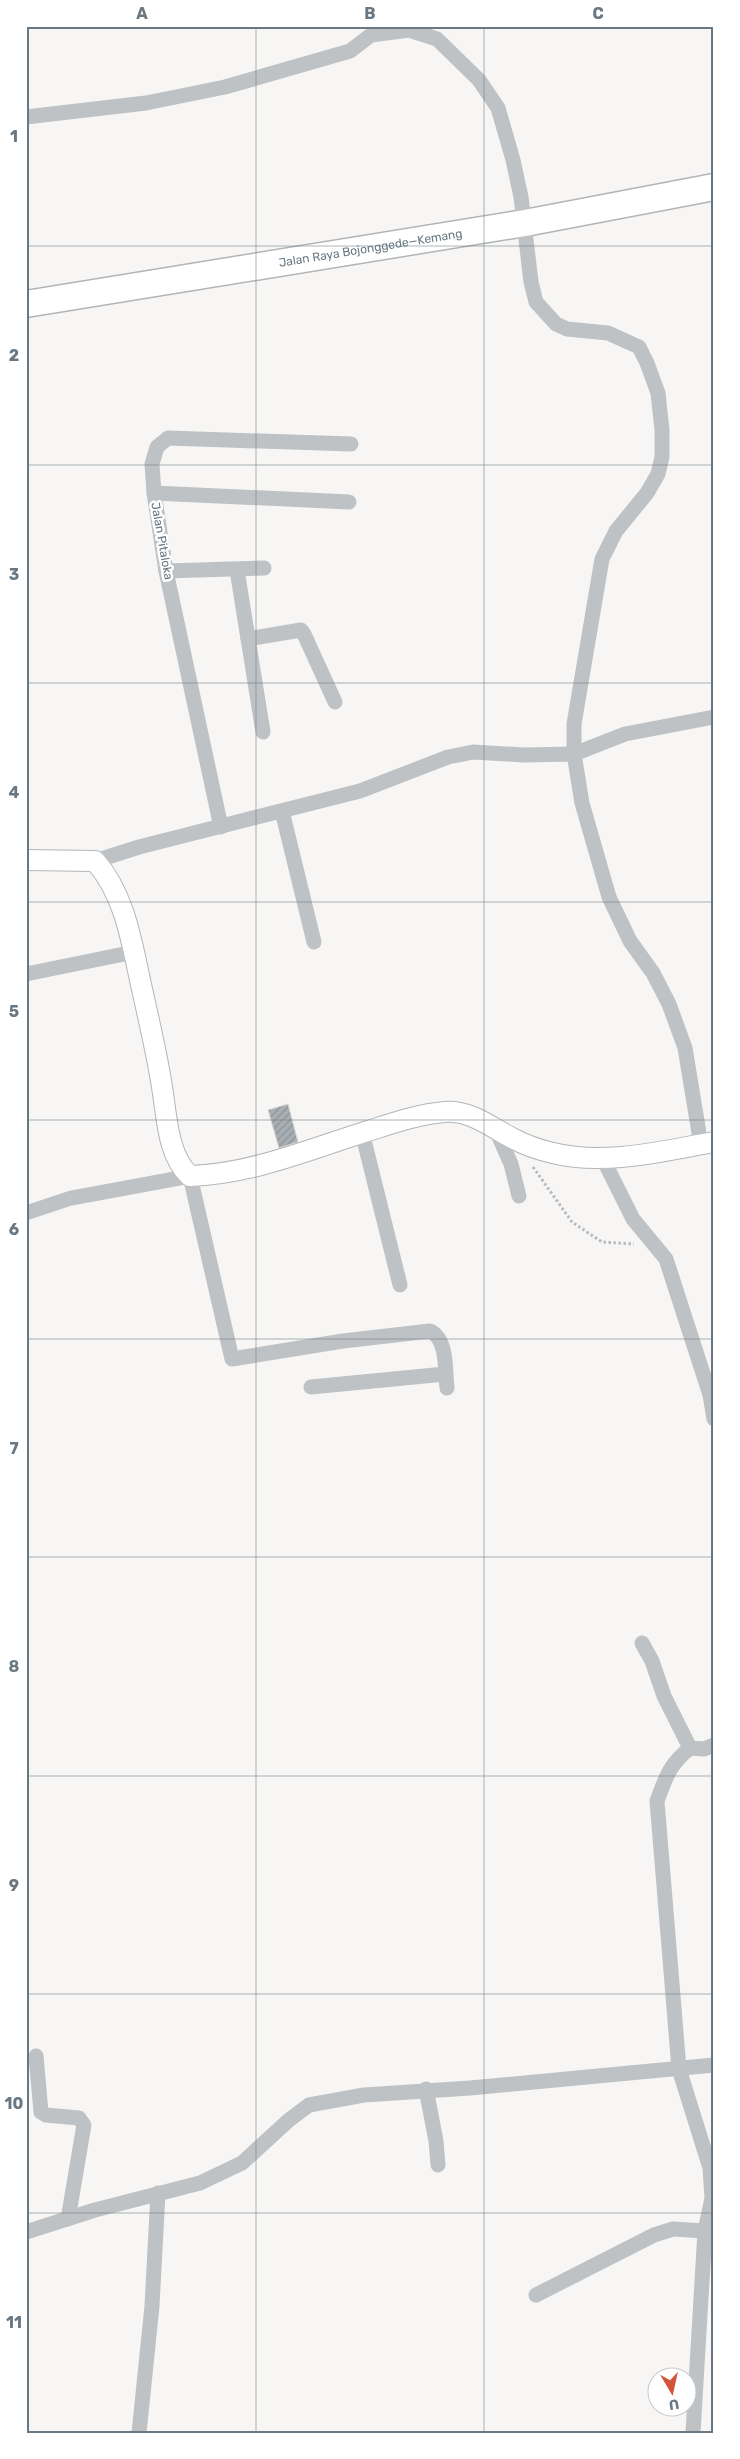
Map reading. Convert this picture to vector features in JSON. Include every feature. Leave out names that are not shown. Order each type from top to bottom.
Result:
[{"type":"highway","name":"Jalan Raya Bojonggede—Kemang","points":[[26,304],[525,223],[714,187]]},
{"type":"street","points":[[26,117],[146,103],[225,86],[350,51],[370,31],[409,30],[421,32],[437,39],[479,80],[498,108],[515,169],[525,223],[531,282],[536,302],[556,324],[567,329],[608,333],[638,347],[654,379],[662,430],[662,457],[658,474],[642,500],[616,531],[602,559],[574,724],[574,754],[582,803],[609,897],[630,941],[653,973],[669,1004],[685,1048],[707,1144],[635,1155],[581,1157],[553,1154],[515,1140],[459,1111],[445,1112],[398,1121],[267,1164],[71,1198],[26,1212]]},
{"type":"street","name":"Jalan Pitaloka","points":[[221,827],[166,571],[154,493],[152,464],[157,447],[168,438],[351,444]]},
{"type":"street","points":[[154,493],[349,502]]},
{"type":"street","points":[[166,571],[264,568]]},
{"type":"street","points":[[237,570],[262,732]]},
{"type":"street","points":[[248,640],[301,630],[336,702]]},
{"type":"street","points":[[26,860],[95,861],[139,846],[360,791],[448,756],[473,752],[524,755],[574,754],[625,734],[714,717]]},
{"type":"street","points":[[282,811],[314,942]]},
{"type":"street","points":[[95,861],[106,874],[115,891],[134,952],[158,1060],[173,1150],[179,1166],[190,1176],[232,1359],[343,1341],[430,1331],[435,1333],[442,1346],[446,1381],[311,1387]]},
{"type":"street","points":[[26,974],[134,952]]},
{"type":"street","points":[[495,1128],[511,1164],[520,1196]]},
{"type":"street","points":[[362,1132],[400,1286]]},
{"type":"street","points":[[602,1157],[634,1220],[666,1260],[704,1377],[714,1419]]},
{"type":"street","points":[[642,1643],[652,1661],[664,1696],[690,1748]]},
{"type":"street","points":[[694,2433],[705,2231],[712,2198],[710,2168],[679,2069],[657,1801],[668,1770],[690,1748],[704,1749],[714,1744]]},
{"type":"street","points":[[36,2056],[42,2112],[46,2115],[79,2118],[84,2125],[68,2219]]},
{"type":"street","points":[[26,2232],[158,2193],[200,2183],[242,2163],[289,2120],[309,2105],[364,2095],[426,2089],[470,2088],[714,2065]]},
{"type":"street","points":[[426,2089],[436,2141],[438,2166]]},
{"type":"street","points":[[139,2433],[152,2306],[158,2193]]},
{"type":"street","points":[[536,2294],[654,2235],[673,2229],[705,2231]]},
{"type":"path","points":[[515,1140],[572,1222],[602,1242],[636,1244]]},
{"type":"building","points":[[288,1104],[298,1142],[279,1148],[268,1110]]}]
